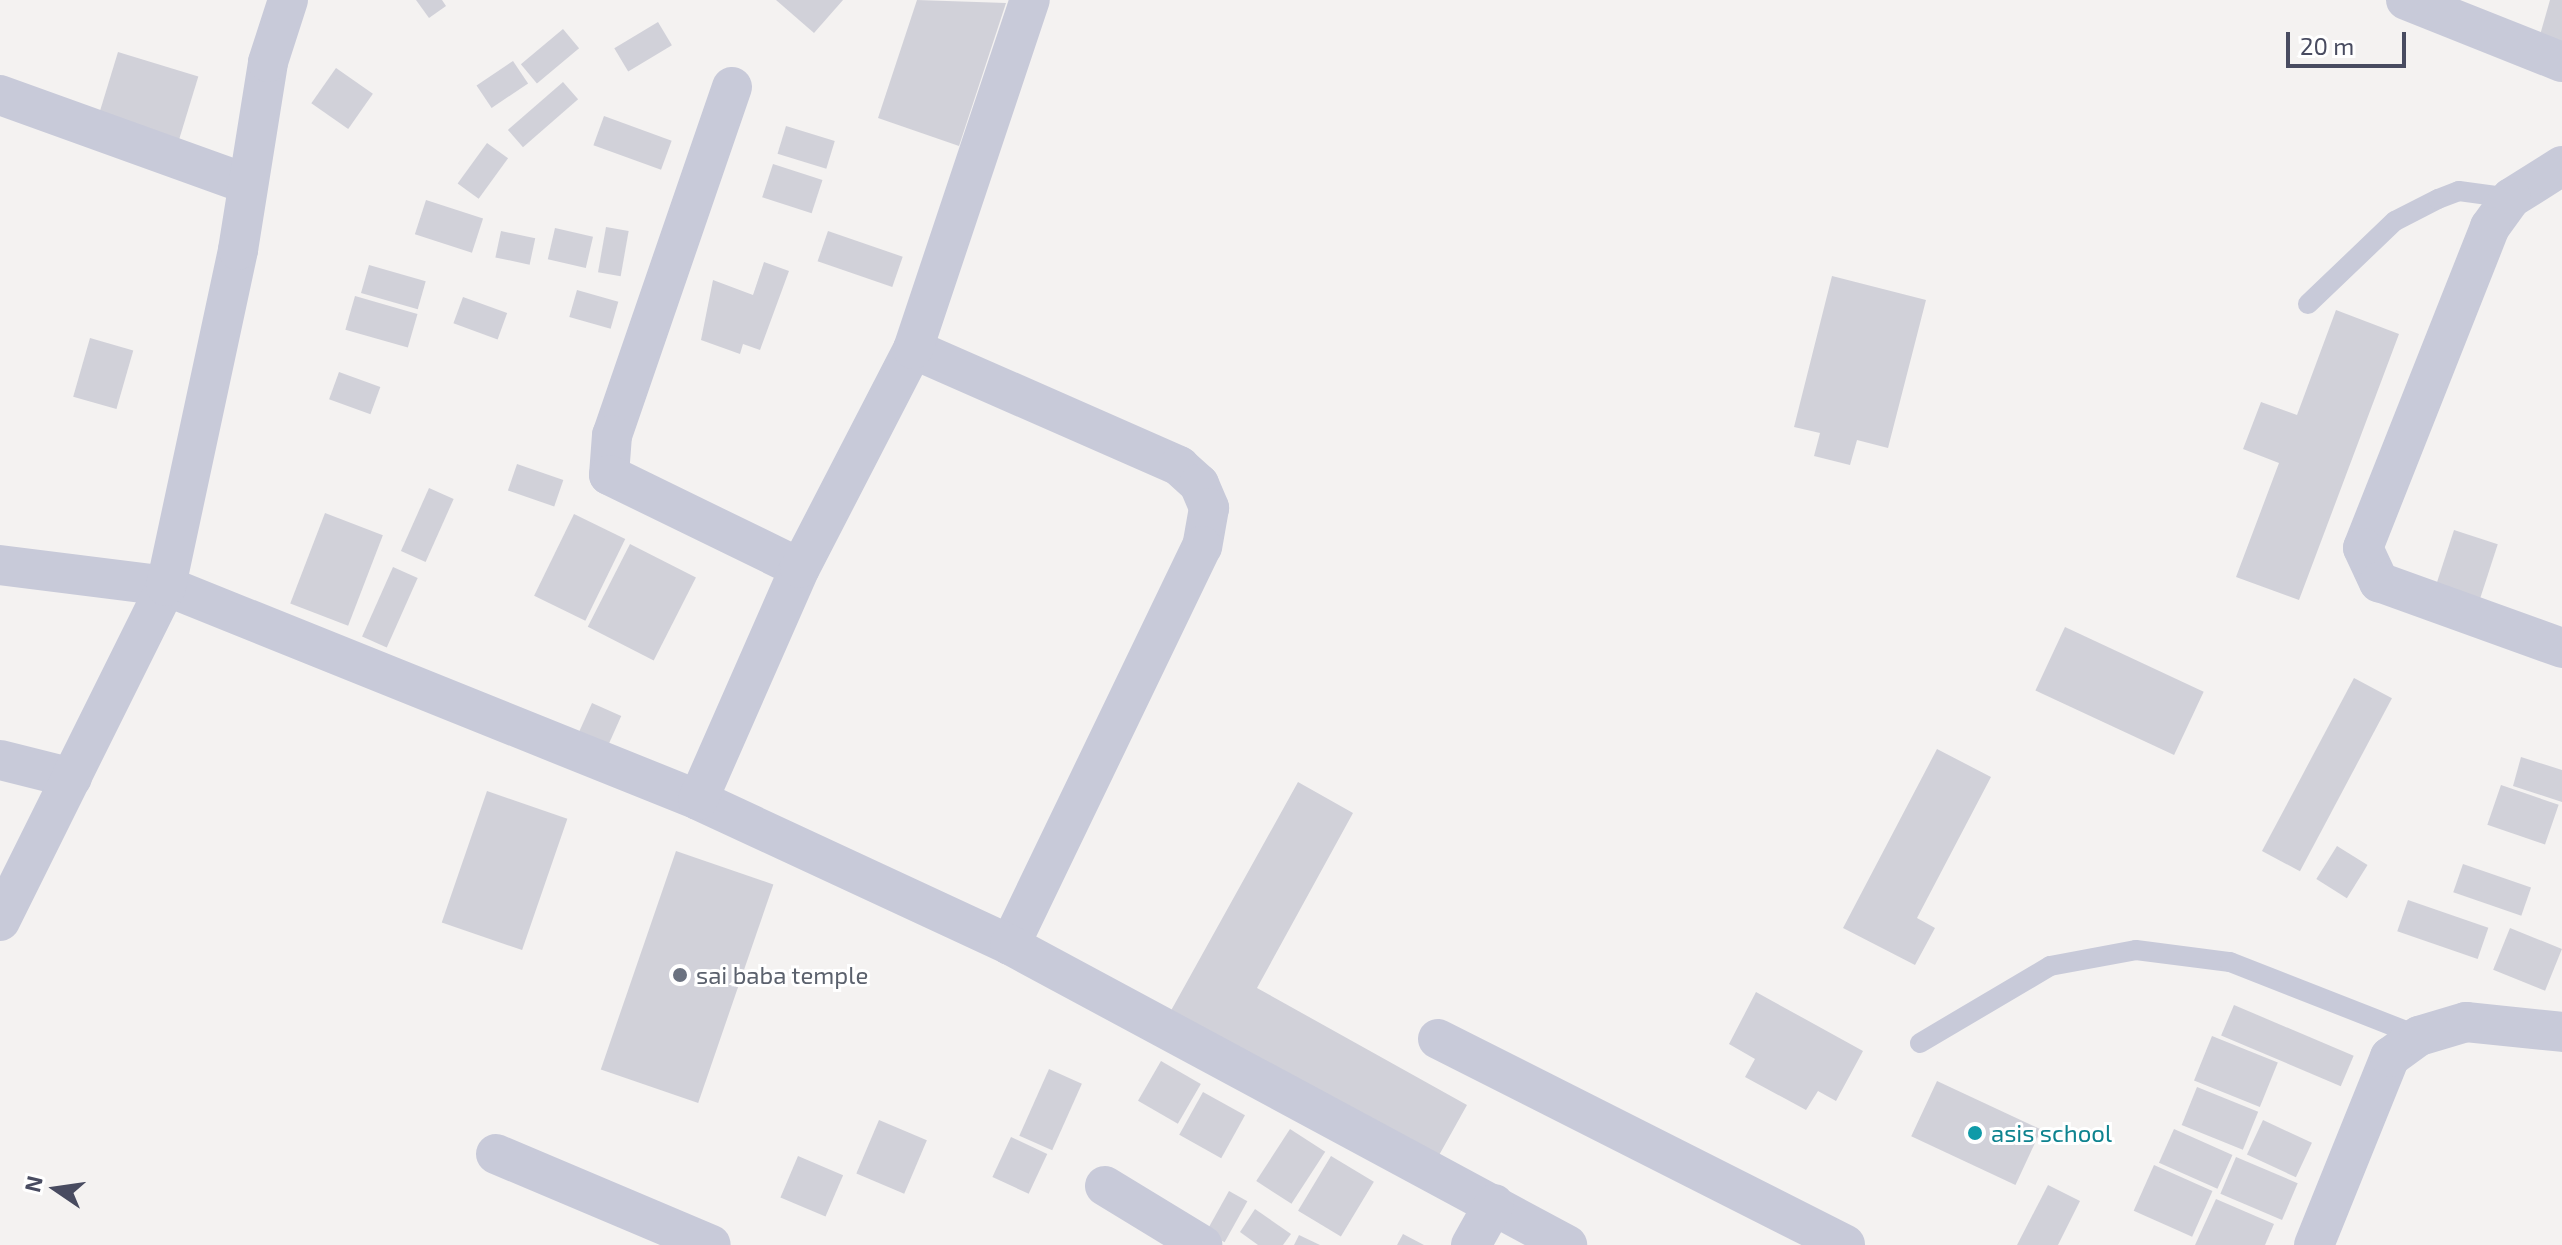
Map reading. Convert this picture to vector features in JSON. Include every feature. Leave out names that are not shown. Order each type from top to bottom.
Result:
[{"type":"street","points":[[0,921],[166,586],[247,184],[268,62],[288,0]]},
{"type":"street","points":[[698,800],[800,568],[913,349],[1030,0]]},
{"type":"street","points":[[2406,0],[2562,62]]},
{"type":"street","points":[[732,87],[612,435],[609,475],[800,568]]},
{"type":"street","points":[[0,95],[247,184]]},
{"type":"street","points":[[2562,166],[2511,198],[2490,227],[2363,548],[2364,564],[2379,582],[2562,648]]},
{"type":"street","points":[[913,349],[1179,466],[1199,484],[1209,508],[1202,546],[1010,945]]},
{"type":"street","points":[[0,565],[166,586],[698,800],[1010,945],[1567,1245]]},
{"type":"street","points":[[0,760],[72,778]]},
{"type":"street","points":[[2314,1245],[2376,1083],[2390,1057],[2419,1036],[2466,1022],[2555,1035]]},
{"type":"street","points":[[1438,1039],[1845,1245]]},
{"type":"street","points":[[496,1154],[711,1245]]},
{"type":"street","points":[[1105,1186],[1202,1245]]},
{"type":"street","points":[[1471,1245],[1494,1204]]},
{"type":"lane","points":[[2308,304],[2406,215],[2459,191],[2511,198]]},
{"type":"lane","points":[[1920,1043],[2050,966],[2136,950],[2230,962],[2419,1036]]},
{"type":"building","points":[[416,0],[442,0],[446,6],[429,18]]},
{"type":"building","points":[[776,0],[843,0],[814,33]]},
{"type":"building","points":[[917,0],[1006,3],[959,146],[878,118]]},
{"type":"building","points":[[2550,0],[2562,0],[2562,49],[2538,42]]},
{"type":"building","points":[[658,22],[672,45],[628,71],[614,48]]},
{"type":"building","points":[[563,29],[579,48],[537,84],[521,64]]},
{"type":"building","points":[[118,52],[198,77],[178,144],[98,119]]},
{"type":"building","points":[[513,61],[528,83],[492,108],[477,86]]},
{"type":"building","points":[[336,68],[373,94],[348,129],[311,103]]},
{"type":"building","points":[[563,82],[578,99],[523,147],[508,130]]},
{"type":"building","points":[[604,116],[672,141],[661,170],[593,145]]},
{"type":"building","points":[[786,126],[835,141],[826,169],[778,154]]},
{"type":"building","points":[[487,143],[508,158],[479,199],[458,183]]},
{"type":"building","points":[[773,164],[822,180],[812,213],[762,197]]},
{"type":"building","points":[[426,200],[483,219],[472,253],[415,234]]},
{"type":"building","points":[[606,227],[629,231],[621,276],[598,272]]},
{"type":"building","points":[[555,228],[593,237],[586,268],[548,259]]},
{"type":"building","points":[[501,231],[535,238],[530,265],[495,257]]},
{"type":"building","points":[[828,231],[903,257],[892,287],[818,261]]},
{"type":"building","points":[[764,262],[789,271],[760,350],[743,344],[740,354],[701,340],[713,280],[753,295]]},
{"type":"building","points":[[369,265],[426,281],[418,309],[361,293]]},
{"type":"building","points":[[1832,276],[1926,300],[1888,448],[1857,440],[1850,465],[1814,456],[1820,433],[1794,427]]},
{"type":"building","points":[[577,290],[618,302],[611,329],[569,317]]},
{"type":"building","points":[[355,296],[417,314],[408,348],[345,330]]},
{"type":"building","points":[[463,297],[507,313],[498,339],[453,323]]},
{"type":"building","points":[[2336,310],[2399,334],[2299,600],[2236,577],[2279,463],[2243,449],[2261,402],[2297,415]]},
{"type":"building","points":[[90,338],[133,350],[116,409],[73,397]]},
{"type":"building","points":[[339,372],[380,387],[370,414],[329,399]]},
{"type":"building","points":[[517,464],[563,480],[554,506],[508,490]]},
{"type":"building","points":[[429,488],[454,499],[426,562],[401,551]]},
{"type":"building","points":[[325,513],[383,535],[348,626],[290,604]]},
{"type":"building","points":[[574,514],[625,539],[585,621],[534,596]]},
{"type":"building","points":[[2454,530],[2498,544],[2476,612],[2432,598]]},
{"type":"building","points":[[630,544],[696,578],[654,660],[588,627]]},
{"type":"building","points":[[393,567],[418,578],[387,647],[362,636]]},
{"type":"building","points":[[2065,627],[2204,692],[2174,755],[2035,690]]},
{"type":"building","points":[[2354,678],[2392,698],[2300,871],[2262,851]]},
{"type":"building","points":[[592,703],[621,716],[602,760],[572,747]]},
{"type":"building","points":[[1937,749],[1991,777],[1917,918],[1935,928],[1915,965],[1843,928]]},
{"type":"building","points":[[2521,757],[2562,770],[2562,802],[2513,786]]},
{"type":"building","points":[[1298,782],[1353,813],[1257,988],[1467,1105],[1438,1157],[1168,1016]]},
{"type":"building","points":[[2501,785],[2559,805],[2545,845],[2487,825]]},
{"type":"building","points":[[487,791],[567,819],[522,950],[442,922]]},
{"type":"building","points":[[2337,846],[2368,865],[2347,898],[2316,879]]},
{"type":"building","name":"sai baba temple","points":[[676,851],[773,885],[698,1103],[601,1069]]},
{"type":"building","points":[[2463,864],[2531,887],[2521,916],[2453,892]]},
{"type":"building","points":[[2408,900],[2488,928],[2478,959],[2397,931]]},
{"type":"building","points":[[2510,928],[2562,949],[2545,991],[2493,970]]},
{"type":"building","points":[[1756,992],[1863,1051],[1836,1101],[1818,1091],[1806,1110],[1745,1077],[1755,1059],[1729,1044]]},
{"type":"building","points":[[2234,1005],[2354,1056],[2341,1086],[2221,1035]]},
{"type":"building","points":[[2212,1036],[2278,1063],[2260,1107],[2194,1081]]},
{"type":"building","points":[[1161,1061],[1201,1084],[1178,1124],[1138,1101]]},
{"type":"building","points":[[1049,1069],[1082,1084],[1052,1150],[1019,1136]]},
{"type":"building","name":"asis school","points":[[1937,1081],[2041,1130],[2015,1185],[1911,1136]]},
{"type":"building","points":[[2197,1087],[2258,1112],[2243,1150],[2182,1125]]},
{"type":"building","points":[[1203,1092],[1245,1115],[1221,1158],[1179,1135]]},
{"type":"building","points":[[879,1120],[927,1140],[904,1194],[856,1173]]},
{"type":"building","points":[[2263,1120],[2312,1143],[2296,1177],[2247,1154]]},
{"type":"building","points":[[1290,1129],[1325,1152],[1291,1204],[1256,1181]]},
{"type":"building","points":[[2174,1129],[2232,1155],[2217,1189],[2159,1163]]},
{"type":"building","points":[[1011,1137],[1047,1154],[1029,1194],[992,1177]]},
{"type":"building","points":[[798,1156],[843,1175],[826,1217],[780,1197]]},
{"type":"building","points":[[1331,1156],[1374,1182],[1341,1237],[1298,1211]]},
{"type":"building","points":[[2236,1157],[2298,1183],[2282,1220],[2220,1194]]},
{"type":"building","points":[[2154,1165],[2212,1191],[2192,1237],[2134,1211]]},
{"type":"building","points":[[2048,1185],[2080,1201],[2058,1245],[2017,1245]]},
{"type":"building","points":[[1229,1191],[1247,1201],[1225,1242],[1206,1232]]},
{"type":"building","points":[[2216,1199],[2274,1224],[2265,1245],[2195,1245]]},
{"type":"building","points":[[1255,1209],[1291,1234],[1283,1245],[1258,1245],[1240,1232]]},
{"type":"building","points":[[1403,1234],[1424,1245],[1397,1245]]},
{"type":"building","points":[[1299,1235],[1320,1245],[1294,1245]]},
{"type":"place","name":"sai baba temple","points":[[680,975]]},
{"type":"place","name":"asis school","points":[[1975,1133]]}]
